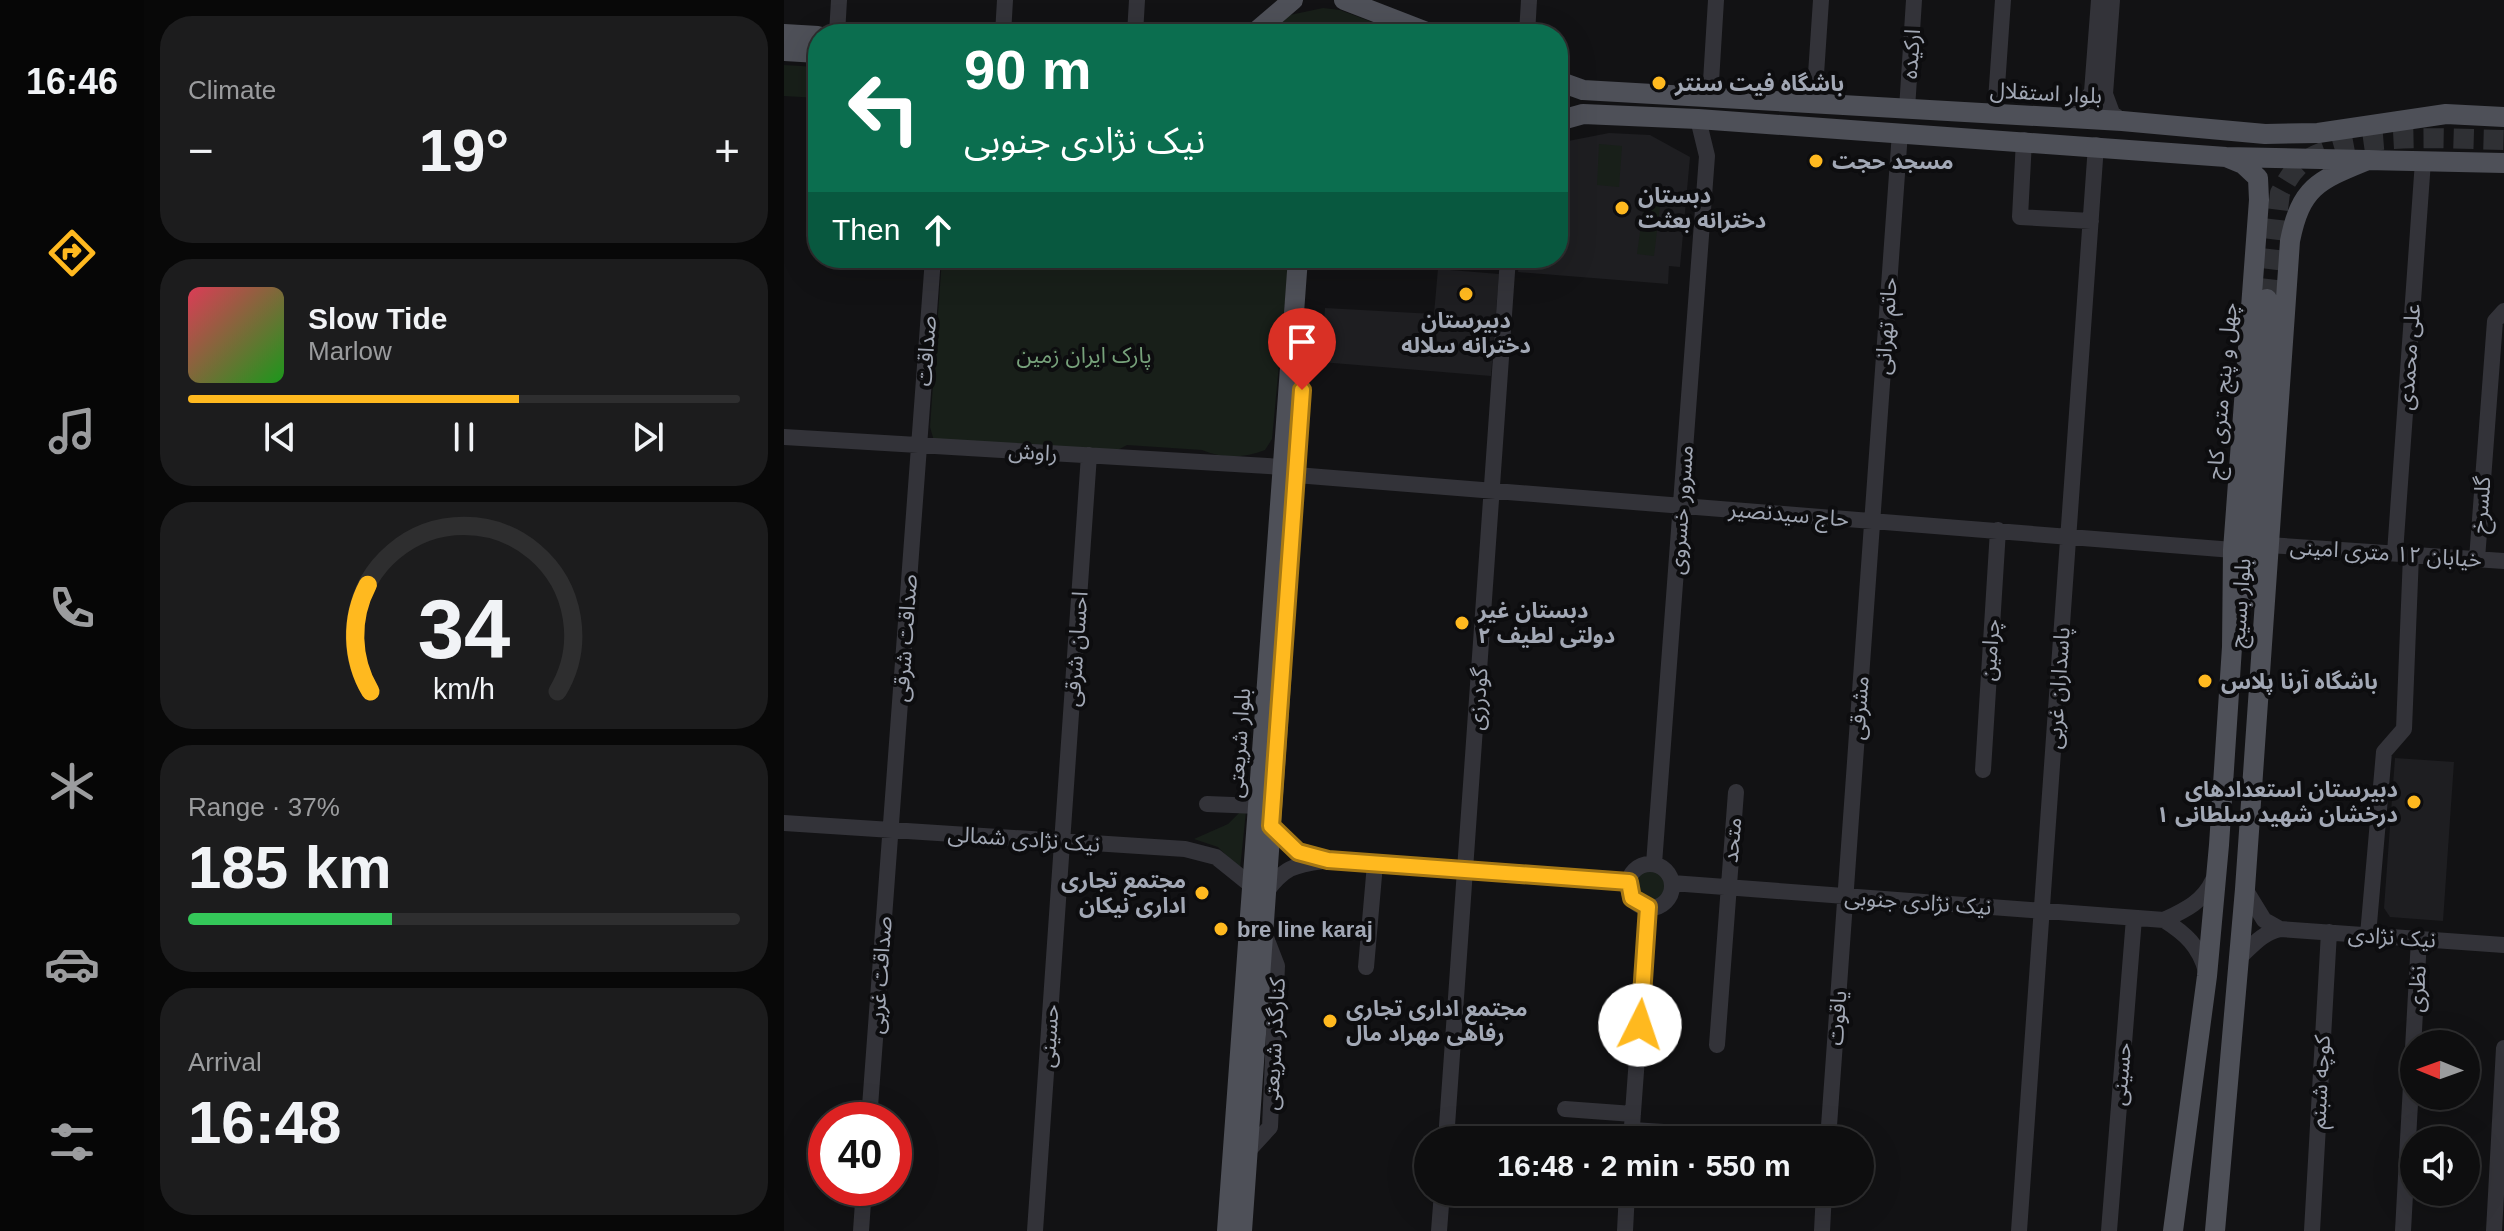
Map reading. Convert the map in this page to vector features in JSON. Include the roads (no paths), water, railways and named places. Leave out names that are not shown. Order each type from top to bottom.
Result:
[{"type":"main road","points":[[1264,24],[1293,0]]},
{"type":"main road","points":[[1344,0],[1406,24]]},
{"type":"main road","points":[[784,34],[808,35]]},
{"type":"main road","points":[[784,51],[808,52]]},
{"type":"main road","name":"بلوار استقلال","points":[[1568,86],[1583,90],[2122,121],[2265,134],[2318,133],[2446,114],[2504,117]]},
{"type":"main road","points":[[1568,118],[1583,114],[1698,119],[2096,145],[2226,157],[2504,163]]},
{"type":"main road","name":"چهل و پنج متری کاج","points":[[2226,157],[2243,164],[2258,178],[2269,297],[2233,550],[2232,647]]},
{"type":"main road","name":"بلوار بسیج","points":[[2215,1231],[2245,889],[2268,545],[2269,297],[2304,199],[2327,177],[2368,160]]},
{"type":"main road","name":"بلوار شریعتی","points":[[1227,1231],[1259,889],[1271,826],[1298,268]]},
{"type":"main road","name":"بلوار شریعتی","points":[[1242,1231],[1264,933],[1259,889],[1258,806],[1311,268]]},
{"type":"main road","points":[[2232,647],[2243,626],[2269,297]]},
{"type":"main road","name":"بلوار بسیج","points":[[2173,1231],[2207,976],[2232,647]]},
{"type":"street","points":[[838,24],[839,0]]},
{"type":"street","points":[[1004,24],[1005,0]]},
{"type":"street","points":[[1136,24],[1137,0]]},
{"type":"street","points":[[1528,24],[1529,0]]},
{"type":"street","points":[[1710,98],[1716,0]]},
{"type":"street","points":[[1814,104],[1821,0]]},
{"type":"street","name":"ارکیده","points":[[1907,109],[1914,0]]},
{"type":"street","points":[[1995,115],[2003,0]]},
{"type":"street","points":[[2099,0],[2098,93],[2122,121]]},
{"type":"street","points":[[2062,119],[2098,93],[2112,0]]},
{"type":"street","points":[[1698,119],[1707,156]]},
{"type":"street","points":[[1707,156],[1724,121]]},
{"type":"street","name":"حاتم تهرانی","points":[[1872,520],[1900,132]]},
{"type":"street","points":[[2024,140],[2020,217],[2091,221]]},
{"type":"street","name":"پاسداران غربی","points":[[2019,1231],[2096,145]]},
{"type":"street","name":"مسرور خسروی","points":[[1654,864],[1707,156]]},
{"type":"street","name":"علی محمدی","points":[[2368,935],[2384,752],[2404,729],[2403,554],[2423,161]]},
{"type":"street","name":"صداقت","points":[[919,445],[932,268]]},
{"type":"street","name":"گودرزی","points":[[1447,1126],[1507,268]]},
{"type":"street","name":"گلسرخ","points":[[2477,559],[2495,321],[2504,311]]},
{"type":"street","name":"راوش","points":[[784,437],[1089,455],[1290,471]]},
{"type":"street","name":"صداقت شرقی","points":[[891,830],[919,445]]},
{"type":"street","name":"احسان شرقی","points":[[1062,842],[1089,455]]},
{"type":"street","name":"حاج سیدنصیر","points":[[1290,471],[2233,550]]},
{"type":"street","name":"مشرقی","points":[[1845,896],[1872,520]]},
{"type":"street","name":"چرامین","points":[[1983,770],[1998,530]]},
{"type":"street","name":"خیابان ۱۲ متری امینی","points":[[2268,545],[2504,561]]},
{"type":"street","name":"متحد","points":[[1717,1045],[1736,792]]},
{"type":"street","points":[[1207,804],[1258,806]]},
{"type":"street","name":"نیک نژادی شمالی","points":[[784,823],[1201,852],[1216,857],[1259,889]]},
{"type":"street","points":[[1271,826],[1298,852],[1328,860],[1629,882]]},
{"type":"street","name":"صداقت غربی","points":[[870,1102],[891,830]]},
{"type":"street","name":"حسینی","points":[[1035,1231],[1062,842]]},
{"type":"street","points":[[1259,889],[1287,869],[1328,860]]},
{"type":"street","points":[[1366,967],[1375,864]]},
{"type":"street","points":[[1654,864],[1666,871],[1672,883],[1666,901],[1648,907],[1632,898],[1629,882],[1636,869],[1654,864]]},
{"type":"street","points":[[2207,976],[2198,949],[2189,938],[2164,920],[2207,893],[2216,873]]},
{"type":"street","name":"نیک نژادی جنوبی","points":[[1672,883],[2164,920]]},
{"type":"street","points":[[2245,889],[2264,920],[2280,929]]},
{"type":"street","name":"یاقوت","points":[[1829,1126],[1845,896]]},
{"type":"street","points":[[1632,1126],[1648,907]]},
{"type":"street","name":"حسینی","points":[[2109,1231],[2134,918]]},
{"type":"street","points":[[2239,958],[2257,941],[2274,929],[2280,929]]},
{"type":"street","name":"نیک نژادی","points":[[2280,929],[2504,945]]},
{"type":"street","name":"کوچه شبنم","points":[[2312,1231],[2329,932]]},
{"type":"street","name":"نظری","points":[[2403,1231],[2419,939]]},
{"type":"street","points":[[2494,1231],[2504,1048]]},
{"type":"street","points":[[1565,1109],[1625,1126]]},
{"type":"street","points":[[861,1231],[863,1206]]},
{"type":"street","points":[[1439,1231],[1441,1206]]},
{"type":"street","points":[[1625,1231],[1626,1206]]},
{"type":"street","points":[[1822,1231],[1823,1206]]},
{"type":"street","points":[[1242,1231],[1254,1231]]},
{"type":"tunnel","points":[[2267,299],[2280,193],[2302,163],[2321,152],[2371,141],[2428,138],[2504,140]]},
{"type":"place","name":"باشگاه فیت سنتر","points":[[1659,83]]},
{"type":"place","name":"مسجد حجت","points":[[1816,161]]},
{"type":"place","name":"دبستان دخترانه بعثت","points":[[1622,208]]},
{"type":"place","name":"دبیرستان دخترانه سلاله","points":[[1466,294]]},
{"type":"place","name":"دبستان غیر دولتی لطیف ۲","points":[[1462,623]]},
{"type":"place","name":"باشگاه آرنا پلاس","points":[[2205,681]]},
{"type":"place","name":"دبیرستان استعدادهای درخشان شهید سلطانی ۱","points":[[2414,802]]},
{"type":"place","name":"مجتمع تجاری اداری نیکان","points":[[1202,893]]},
{"type":"place","name":"bre line karaj","points":[[1221,929]]},
{"type":"place","name":"مجتمع اداری تجاری رفاهی مهراد مال","points":[[1330,1021]]},
{"type":"park label","name":"پارک ایران زمین","points":[[1084,355]]}]
